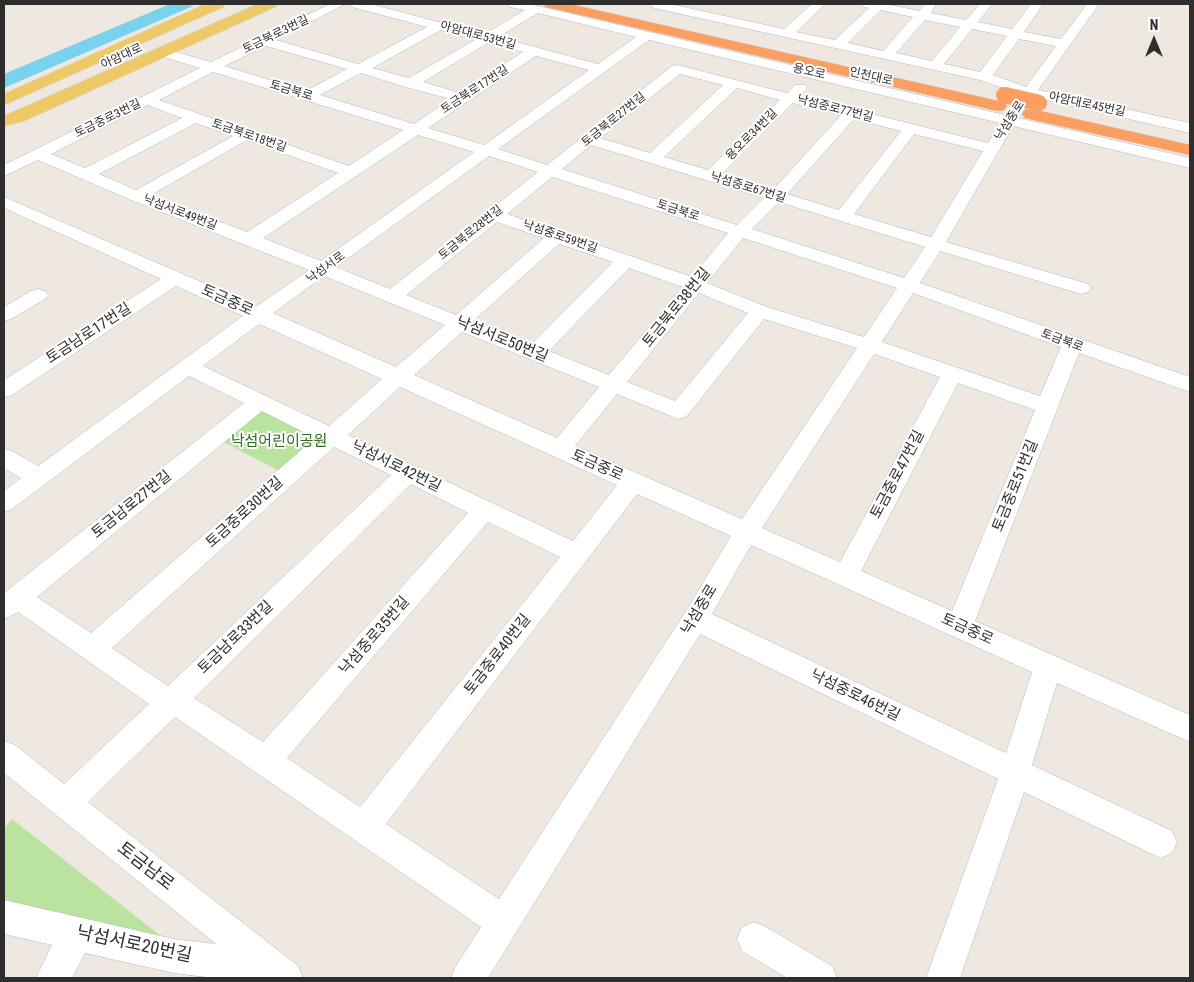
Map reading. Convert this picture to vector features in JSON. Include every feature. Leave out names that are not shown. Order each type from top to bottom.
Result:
[{"type":"highway","name":"인천대로","points":[[594,4],[1019,105],[1190,150]]},
{"type":"highway","name":"인천대로","points":[[543,6],[1019,105],[1190,137]]},
{"type":"main road","points":[[4,100],[218,4]]},
{"type":"main road","name":"아암대로","points":[[4,111],[241,4]]},
{"type":"main road","points":[[4,121],[18,117],[270,4]]},
{"type":"street","name":"토금북로3번길","points":[[212,67],[339,4]]},
{"type":"street","name":"아암대로53번길","points":[[356,4],[601,69]]},
{"type":"street","name":"용오로","points":[[514,4],[543,6],[648,34],[815,73],[1019,105],[1190,163]]},
{"type":"street","name":"아암대로45번길","points":[[654,4],[686,7],[787,34],[984,77],[1019,105],[1190,128]]},
{"type":"street","points":[[787,34],[819,4]]},
{"type":"street","points":[[838,45],[875,4],[1064,44]]},
{"type":"street","points":[[886,56],[932,4]]},
{"type":"street","points":[[935,66],[986,4]]},
{"type":"street","points":[[984,77],[1038,4]]},
{"type":"street","name":"낙섬중로","points":[[468,978],[694,619],[746,532],[936,244],[1019,105],[1093,4]]},
{"type":"street","points":[[410,84],[485,38],[543,6]]},
{"type":"street","points":[[308,96],[439,26]]},
{"type":"street","name":"낙섬서로","points":[[4,503],[258,315],[648,34]]},
{"type":"street","points":[[264,41],[462,98]]},
{"type":"street","name":"토금북로17번길","points":[[416,129],[534,51]]},
{"type":"street","name":"토금북로","points":[[162,52],[488,150],[908,285],[1190,384]]},
{"type":"street","name":"토금중로3번길","points":[[4,171],[212,67]]},
{"type":"street","name":"낙섬중로77번길","points":[[678,69],[992,149]]},
{"type":"street","name":"토금북로27번길","points":[[550,170],[678,69]]},
{"type":"street","name":"용오로34번길","points":[[711,176],[815,73]]},
{"type":"street","points":[[653,159],[734,83]]},
{"type":"street","name":"토금북로18번길","points":[[146,100],[352,172]]},
{"type":"street","name":"토금북로38번길","points":[[560,449],[740,231],[776,196],[851,113]]},
{"type":"street","points":[[88,174],[196,117]]},
{"type":"street","points":[[843,216],[911,128]]},
{"type":"street","points":[[249,239],[416,129]]},
{"type":"street","points":[[137,196],[245,135]]},
{"type":"street","name":"낙섬중로67번길","points":[[590,140],[936,244]]},
{"type":"street","name":"낙섬서로49번길","points":[[37,154],[137,196],[324,269]]},
{"type":"street","name":"토금북로28번길","points":[[393,296],[550,170]]},
{"type":"street","name":"토금중로","points":[[4,202],[1190,730]]},
{"type":"street","name":"낙섬중로59번길","points":[[494,215],[696,285],[760,311],[869,345],[1048,407]]},
{"type":"street","name":"토금중로30번길","points":[[92,649],[557,236]]},
{"type":"street","points":[[936,244],[1081,288]]},
{"type":"street","points":[[535,353],[626,260]]},
{"type":"street","name":"낙섬서로50번길","points":[[324,269],[680,411],[760,311]]},
{"type":"street","name":"토금남로17번길","points":[[4,390],[175,278]]},
{"type":"street","points":[[4,316],[38,295]]},
{"type":"street","name":"토금중로51번길","points":[[959,627],[1072,344]]},
{"type":"street","name":"낙섬서로42번길","points":[[188,367],[576,554]]},
{"type":"street","name":"토금중로47번길","points":[[844,576],[952,374]]},
{"type":"street","name":"토금남로27번길","points":[[10,602],[259,402]]},
{"type":"street","points":[[4,457],[38,477]]},
{"type":"street","name":"토금남로33번길","points":[[65,804],[408,473]]},
{"type":"street","name":"토금중로40번길","points":[[363,828],[633,482]]},
{"type":"street","name":"낙섬중로35번길","points":[[265,761],[485,510]]},
{"type":"street","points":[[10,602],[92,649],[166,700],[192,710],[503,922]]},
{"type":"street","name":"낙섬중로46번길","points":[[694,619],[1161,842]]},
{"type":"street","points":[[943,978],[1015,773],[1048,666]]},
{"type":"street","name":"토금남로","points":[[4,755],[276,970]]},
{"type":"street","name":"낙섬서로20번길","points":[[4,917],[174,956],[200,969],[276,970]]},
{"type":"street","points":[[53,978],[77,934]]},
{"type":"street","points":[[754,939],[820,978]]},
{"type":"green space","name":"낙섬어린이공원","points":[[259,405],[327,437],[285,474],[218,439]]},
{"type":"green space","points":[[12,819],[166,940],[4,906],[4,828]]},
{"type":"water","points":[[170,4],[193,6],[4,88],[4,74]]}]
